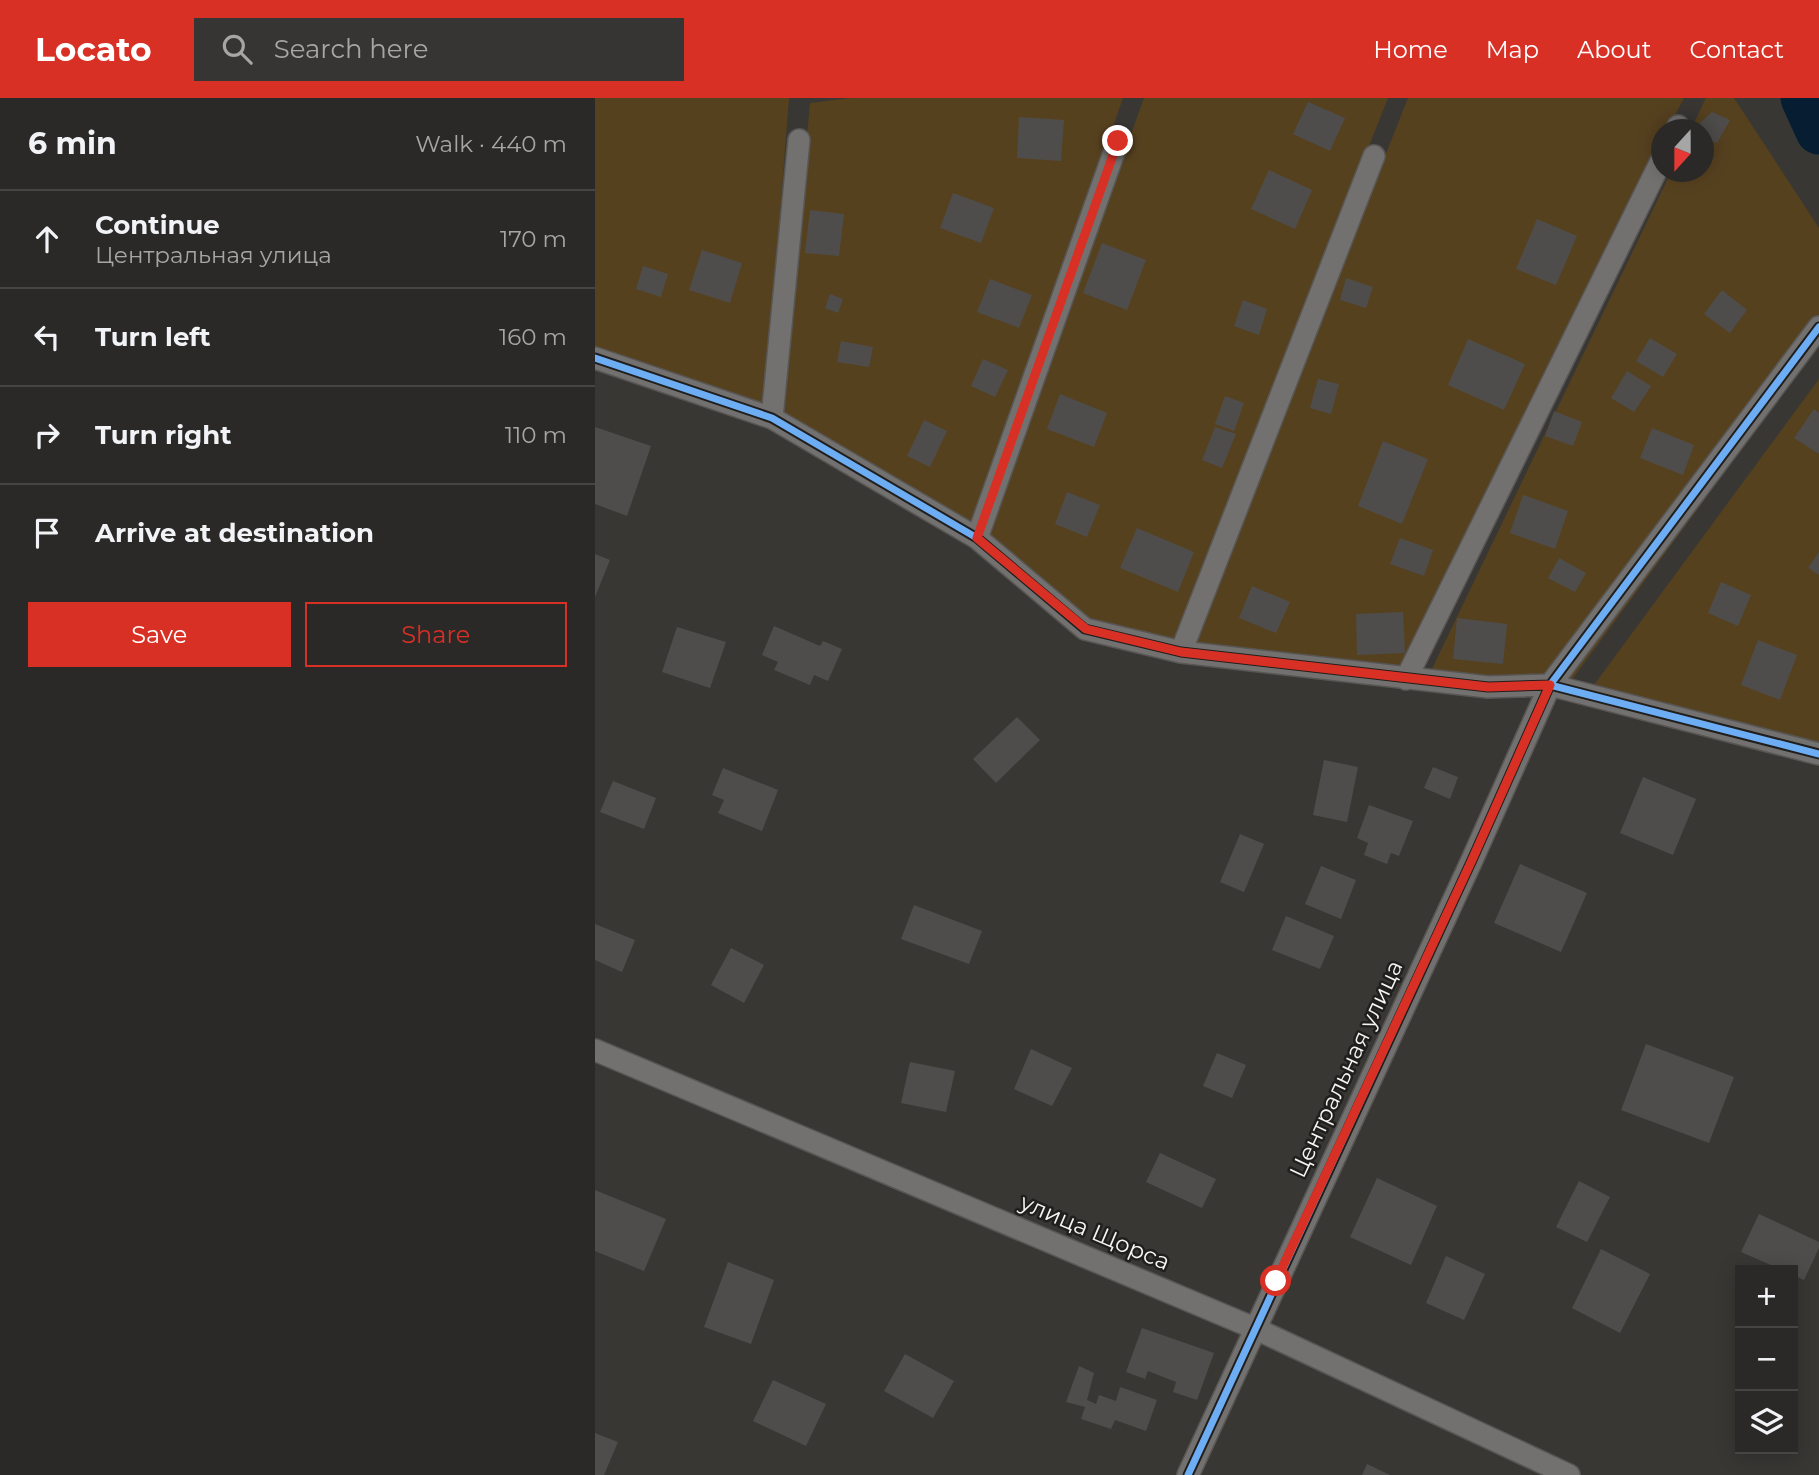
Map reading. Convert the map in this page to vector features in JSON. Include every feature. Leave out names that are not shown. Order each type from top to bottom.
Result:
[{"type":"street","points":[[772,418],[799,140]]},
{"type":"street","points":[[977,538],[1118,141]]},
{"type":"street","points":[[1181,652],[1374,156]]},
{"type":"street","points":[[1406,679],[1651,180]]},
{"type":"street","name":"Центральная улица","points":[[1188,1475],[1467,872],[1550,685],[1819,327]]},
{"type":"street","points":[[595,358],[772,418],[977,538],[1086,629],[1181,652],[1488,687],[1550,685],[1817,748]]},
{"type":"street","name":"улица Щорса","points":[[595,1050],[1254,1328],[1569,1475]]},
{"type":"shaded area","points":[[595,98],[789,98],[765,407],[595,349]]},
{"type":"shaded area","points":[[850,98],[1123,98],[973,527],[782,414],[810,103]]},
{"type":"shaded area","points":[[1144,98],[1388,98],[1173,640],[1090,619],[987,536]]},
{"type":"shaded area","points":[[1408,98],[1684,98],[1673,119],[1651,119],[1651,165],[1409,666],[1192,644]]},
{"type":"shaded area","points":[[1706,98],[1734,98],[1819,228],[1819,344],[1568,685],[1430,673],[1666,182],[1714,182],[1714,119],[1696,119]]},
{"type":"shaded area","points":[[1819,379],[1819,745],[1591,689]]},
{"type":"building","points":[[1308,102],[1345,118],[1330,151],[1293,134]]},
{"type":"building","points":[[1712,112],[1730,120],[1717,143],[1714,142],[1714,119],[1704,119]]},
{"type":"building","points":[[1019,117],[1064,120],[1061,161],[1017,158]]},
{"type":"building","points":[[1269,170],[1312,190],[1295,229],[1251,209]]},
{"type":"building","points":[[953,193],[994,208],[981,243],[940,228]]},
{"type":"building","points":[[810,210],[844,214],[839,256],[805,253]]},
{"type":"building","points":[[1537,219],[1577,236],[1556,285],[1516,269]]},
{"type":"building","points":[[1102,243],[1146,260],[1127,310],[1083,293]]},
{"type":"building","points":[[702,250],[742,263],[730,303],[689,290]]},
{"type":"building","points":[[643,266],[668,274],[661,297],[636,289]]},
{"type":"building","points":[[1346,278],[1373,287],[1366,308],[1340,300]]},
{"type":"building","points":[[990,279],[1032,295],[1019,328],[977,312]]},
{"type":"building","points":[[1722,290],[1747,310],[1730,333],[1704,314]]},
{"type":"building","points":[[830,294],[843,299],[838,313],[825,308]]},
{"type":"building","points":[[1243,300],[1267,309],[1259,335],[1234,326]]},
{"type":"building","points":[[1650,338],[1677,354],[1663,377],[1636,361]]},
{"type":"building","points":[[1468,339],[1525,364],[1504,410],[1448,385]]},
{"type":"building","points":[[841,341],[873,347],[869,367],[837,362]]},
{"type":"building","points":[[983,359],[1008,370],[995,397],[971,386]]},
{"type":"building","points":[[1627,371],[1651,386],[1634,412],[1611,398]]},
{"type":"building","points":[[1318,379],[1339,384],[1331,414],[1310,408]]},
{"type":"building","points":[[1060,394],[1107,413],[1094,447],[1047,429]]},
{"type":"building","points":[[1225,396],[1244,403],[1234,431],[1215,424]]},
{"type":"building","points":[[1814,409],[1819,413],[1819,454],[1794,438]]},
{"type":"building","points":[[1554,411],[1582,422],[1573,446],[1545,436]]},
{"type":"building","points":[[924,420],[947,431],[930,467],[907,456]]},
{"type":"building","points":[[595,427],[651,446],[627,516],[595,504]]},
{"type":"building","points":[[1215,427],[1236,434],[1222,468],[1202,460]]},
{"type":"building","points":[[1652,428],[1694,445],[1683,475],[1640,458]]},
{"type":"building","points":[[1383,441],[1428,459],[1402,524],[1358,506]]},
{"type":"building","points":[[1067,492],[1100,505],[1087,537],[1055,524]]},
{"type":"building","points":[[1523,495],[1568,511],[1555,549],[1510,533]]},
{"type":"building","points":[[1137,528],[1194,552],[1178,592],[1120,568]]},
{"type":"building","points":[[1400,538],[1433,550],[1424,576],[1390,564]]},
{"type":"building","points":[[1819,552],[1819,575],[1808,568]]},
{"type":"building","points":[[595,554],[610,560],[595,597]]},
{"type":"building","points":[[1559,558],[1586,573],[1575,592],[1548,578]]},
{"type":"building","points":[[1721,582],[1751,595],[1738,626],[1708,613]]},
{"type":"building","points":[[1252,586],[1290,602],[1276,633],[1239,618]]},
{"type":"building","points":[[1403,612],[1405,653],[1357,655],[1356,614]]},
{"type":"building","points":[[1457,618],[1507,624],[1503,664],[1453,659]]},
{"type":"building","points":[[774,626],[820,646],[823,641],[842,649],[828,681],[814,675],[810,685],[774,670],[778,662],[762,655]]},
{"type":"building","points":[[677,627],[726,642],[710,688],[662,672]]},
{"type":"building","points":[[1758,640],[1797,655],[1780,700],[1741,685]]},
{"type":"building","points":[[1017,717],[1040,740],[996,783],[973,759]]},
{"type":"building","points":[[1324,760],[1358,767],[1347,822],[1313,815]]},
{"type":"building","points":[[1433,767],[1458,777],[1450,799],[1424,788]]},
{"type":"building","points":[[723,768],[778,790],[762,831],[718,813],[724,800],[712,795]]},
{"type":"building","points":[[1643,777],[1696,799],[1673,855],[1620,833]]},
{"type":"building","points":[[613,781],[656,798],[644,829],[600,812]]},
{"type":"building","points":[[1369,805],[1413,821],[1399,856],[1391,853],[1387,864],[1364,855],[1368,843],[1357,838]]},
{"type":"building","points":[[1240,834],[1264,844],[1244,892],[1220,882]]},
{"type":"building","points":[[1520,864],[1587,893],[1561,952],[1494,923]]},
{"type":"building","points":[[1321,866],[1356,880],[1341,919],[1305,904]]},
{"type":"building","points":[[914,905],[982,931],[969,964],[901,939]]},
{"type":"building","points":[[1286,916],[1334,936],[1320,969],[1272,950]]},
{"type":"building","points":[[595,924],[635,940],[622,972],[595,960]]},
{"type":"building","points":[[731,948],[764,965],[744,1003],[711,985]]},
{"type":"building","points":[[1646,1044],[1734,1077],[1709,1143],[1621,1110]]},
{"type":"building","points":[[1031,1049],[1072,1068],[1052,1106],[1014,1089]]},
{"type":"building","points":[[1217,1053],[1246,1065],[1232,1098],[1203,1086]]},
{"type":"building","points":[[910,1062],[955,1071],[946,1112],[901,1103]]},
{"type":"building","points":[[1160,1153],[1216,1179],[1202,1208],[1146,1182]]},
{"type":"building","points":[[1377,1178],[1437,1206],[1411,1265],[1350,1237]]},
{"type":"building","points":[[1579,1181],[1610,1197],[1587,1242],[1556,1227]]},
{"type":"building","points":[[595,1190],[666,1219],[644,1271],[595,1251]]},
{"type":"building","points":[[1759,1214],[1819,1242],[1819,1248],[1804,1280],[1798,1277],[1798,1265],[1771,1265],[1741,1252]]},
{"type":"building","points":[[1601,1249],[1650,1274],[1620,1333],[1572,1308]]},
{"type":"building","points":[[1446,1256],[1485,1274],[1464,1320],[1426,1303]]},
{"type":"building","points":[[728,1262],[774,1280],[751,1344],[704,1327]]},
{"type":"building","points":[[1142,1328],[1214,1353],[1197,1400],[1173,1392],[1176,1382],[1148,1371],[1145,1379],[1126,1372]]},
{"type":"building","points":[[905,1354],[954,1381],[933,1418],[884,1391]]},
{"type":"building","points":[[1079,1366],[1094,1373],[1087,1400],[1096,1404],[1099,1395],[1116,1401],[1120,1387],[1157,1400],[1146,1431],[1115,1420],[1111,1429],[1081,1419],[1085,1407],[1066,1402]]},
{"type":"building","points":[[773,1380],[826,1404],[806,1446],[753,1421]]},
{"type":"building","points":[[595,1433],[618,1442],[604,1475],[595,1475]]},
{"type":"building","points":[[1367,1464],[1390,1475],[1362,1475]]},
{"type":"waterway","points":[[1804,98],[1819,131]]},
{"type":"cycle path","points":[[1188,1475],[1550,685],[1819,327]]},
{"type":"cycle path","points":[[595,358],[772,418],[977,538],[1085,629],[1181,652],[1488,687],[1550,685],[1819,754]]},
{"type":"route","points":[[1118,141],[977,538],[1086,629],[1181,652],[1488,687],[1550,685],[1472,860],[1276,1281]]}]
